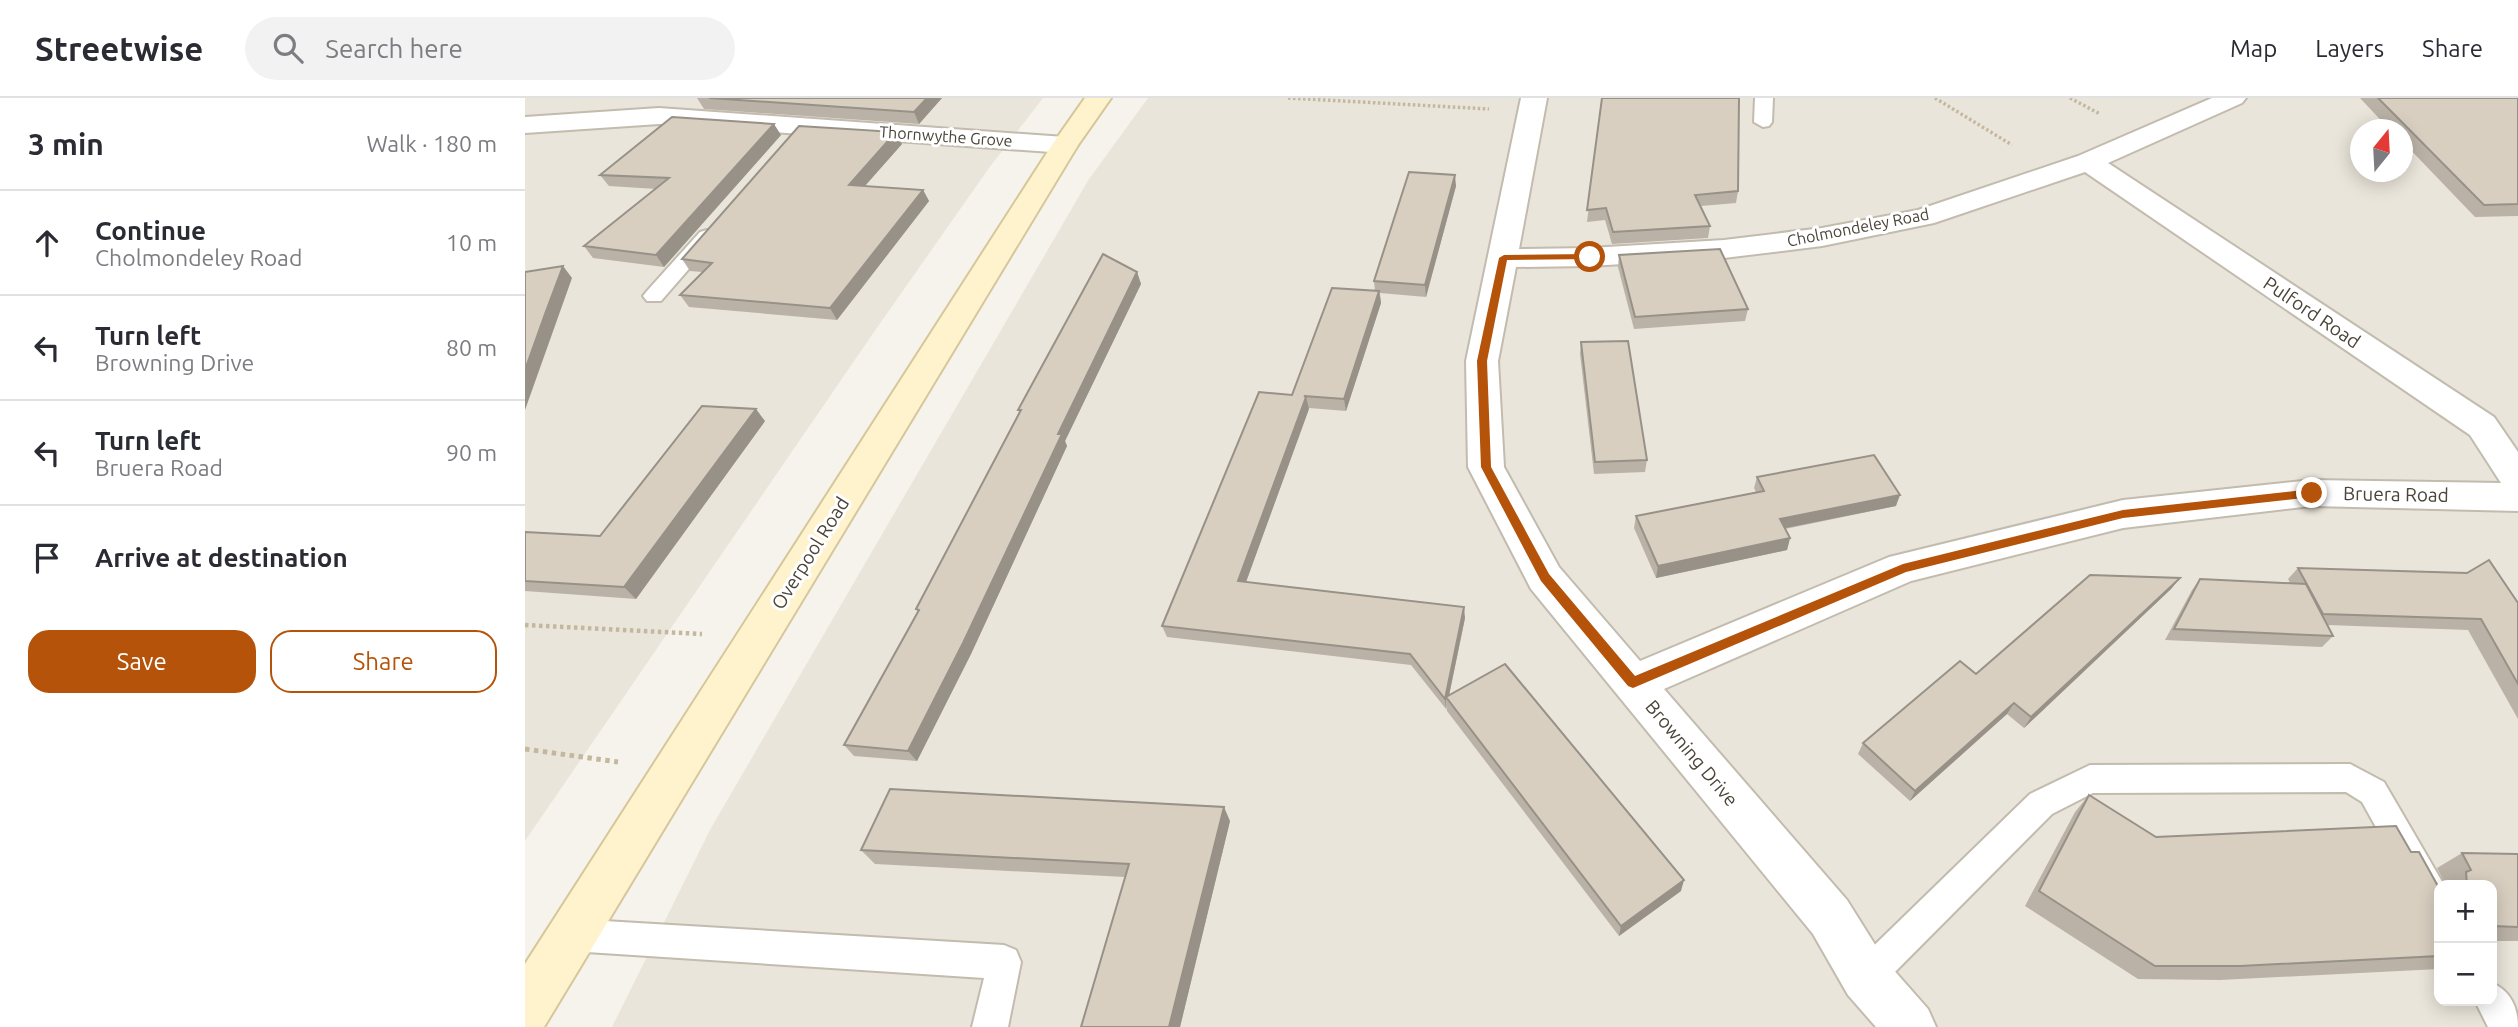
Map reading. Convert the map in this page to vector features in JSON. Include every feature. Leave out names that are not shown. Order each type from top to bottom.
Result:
[{"type":"street","points":[[659,116],[683,98]]},
{"type":"street","name":"Overpool Road","points":[[525,1010],[1065,145],[1098,98]]},
{"type":"street","name":"Cholmondeley Road","points":[[1504,258],[1590,257],[1710,250],[1822,237],[1924,217],[2088,162],[2233,98]]},
{"type":"street","name":"Browning Drive","points":[[1533,104],[1482,361],[1486,467],[1545,578],[1830,917],[1866,977],[1910,1027]]},
{"type":"street","name":"Thornwythe Grove","points":[[525,125],[659,116],[1065,145]]},
{"type":"street","name":"Pulford Road","points":[[2088,162],[2482,426],[2518,480]]},
{"type":"street","points":[[2482,426],[2518,425]]},
{"type":"street","name":"Bruera Road","points":[[1633,683],[1903,568],[2123,514],[2312,493],[2518,497]]},
{"type":"lane","points":[[1763,122],[1764,98]]},
{"type":"lane","points":[[784,146],[802,127]]},
{"type":"lane","points":[[655,296],[724,216]]},
{"type":"lane","points":[[1866,977],[2041,804],[2090,779],[2350,778],[2373,792],[2434,899]]},
{"type":"lane","points":[[571,935],[1004,962],[990,1027]]},
{"type":"lane","points":[[2495,1006],[2507,1027]]},
{"type":"path","points":[[1288,98],[1533,104]]},
{"type":"path","points":[[1935,98],[2057,172]]},
{"type":"path","points":[[525,625],[757,636]]},
{"type":"path","points":[[525,749],[674,770]]},
{"type":"shaded area","points":[[525,98],[1043,98],[989,168],[874,332],[525,841]]},
{"type":"shaded area","points":[[1148,98],[2518,98],[2518,1027],[612,1027],[711,828],[1089,179]]},
{"type":"building","points":[[709,98],[927,98],[914,112]]},
{"type":"building","points":[[1602,98],[1739,98],[1738,191],[1695,195],[1710,226],[1613,232],[1606,208],[1587,210]]},
{"type":"building","points":[[2378,98],[2518,98],[2518,204],[2484,205],[2413,133],[2413,119],[2399,119]]},
{"type":"building","points":[[672,117],[774,124],[656,255],[584,246],[669,178],[600,175]]},
{"type":"building","points":[[799,126],[896,132],[849,185],[923,190],[830,308],[680,295],[712,263],[682,259]]},
{"type":"building","points":[[1409,172],[1455,175],[1425,285],[1374,281]]},
{"type":"building","points":[[1720,249],[1748,309],[1635,317],[1619,255]]},
{"type":"building","points":[[1103,254],[1137,272],[1058,434],[1062,434],[963,643],[908,751],[844,745],[919,610],[916,609],[1021,410],[1018,410]]},
{"type":"building","points":[[563,266],[545,314],[525,370],[525,272]]},
{"type":"building","points":[[1332,288],[1379,291],[1344,399],[1304,396],[1306,397],[1238,581],[1464,607],[1445,699],[1410,654],[1162,626],[1259,392],[1292,395]]},
{"type":"building","points":[[1628,341],[1647,460],[1595,462],[1581,342]]},
{"type":"building","points":[[702,406],[756,409],[624,587],[525,581],[525,532],[600,536]]},
{"type":"building","points":[[1874,455],[1900,495],[1780,519],[1790,538],[1658,566],[1636,516],[1764,491],[1757,477]]},
{"type":"building","points":[[2489,560],[2518,603],[2518,684],[2481,619],[2323,614],[2298,568],[2467,573]]},
{"type":"building","points":[[2090,575],[2180,578],[2031,717],[2014,703],[1915,791],[1863,743],[1960,661],[1976,674]]},
{"type":"building","points":[[2200,579],[2306,584],[2333,636],[2174,629]]},
{"type":"building","points":[[1505,664],[1684,880],[1621,926],[1446,697]]},
{"type":"building","points":[[890,789],[1224,807],[1169,1027],[1081,1027],[1129,864],[861,850]]},
{"type":"building","points":[[2089,795],[2156,837],[2396,826],[2411,852],[2419,852],[2435,880],[2434,956],[2240,966],[2155,966],[2039,891]]},
{"type":"building","points":[[2462,853],[2518,854],[2518,927],[2497,926],[2497,880],[2467,880],[2466,872],[2471,870]]},
{"type":"route","points":[[1590,257],[1504,258],[1482,361],[1486,467],[1545,578],[1633,683],[1903,568],[2123,514],[2312,493]]}]
